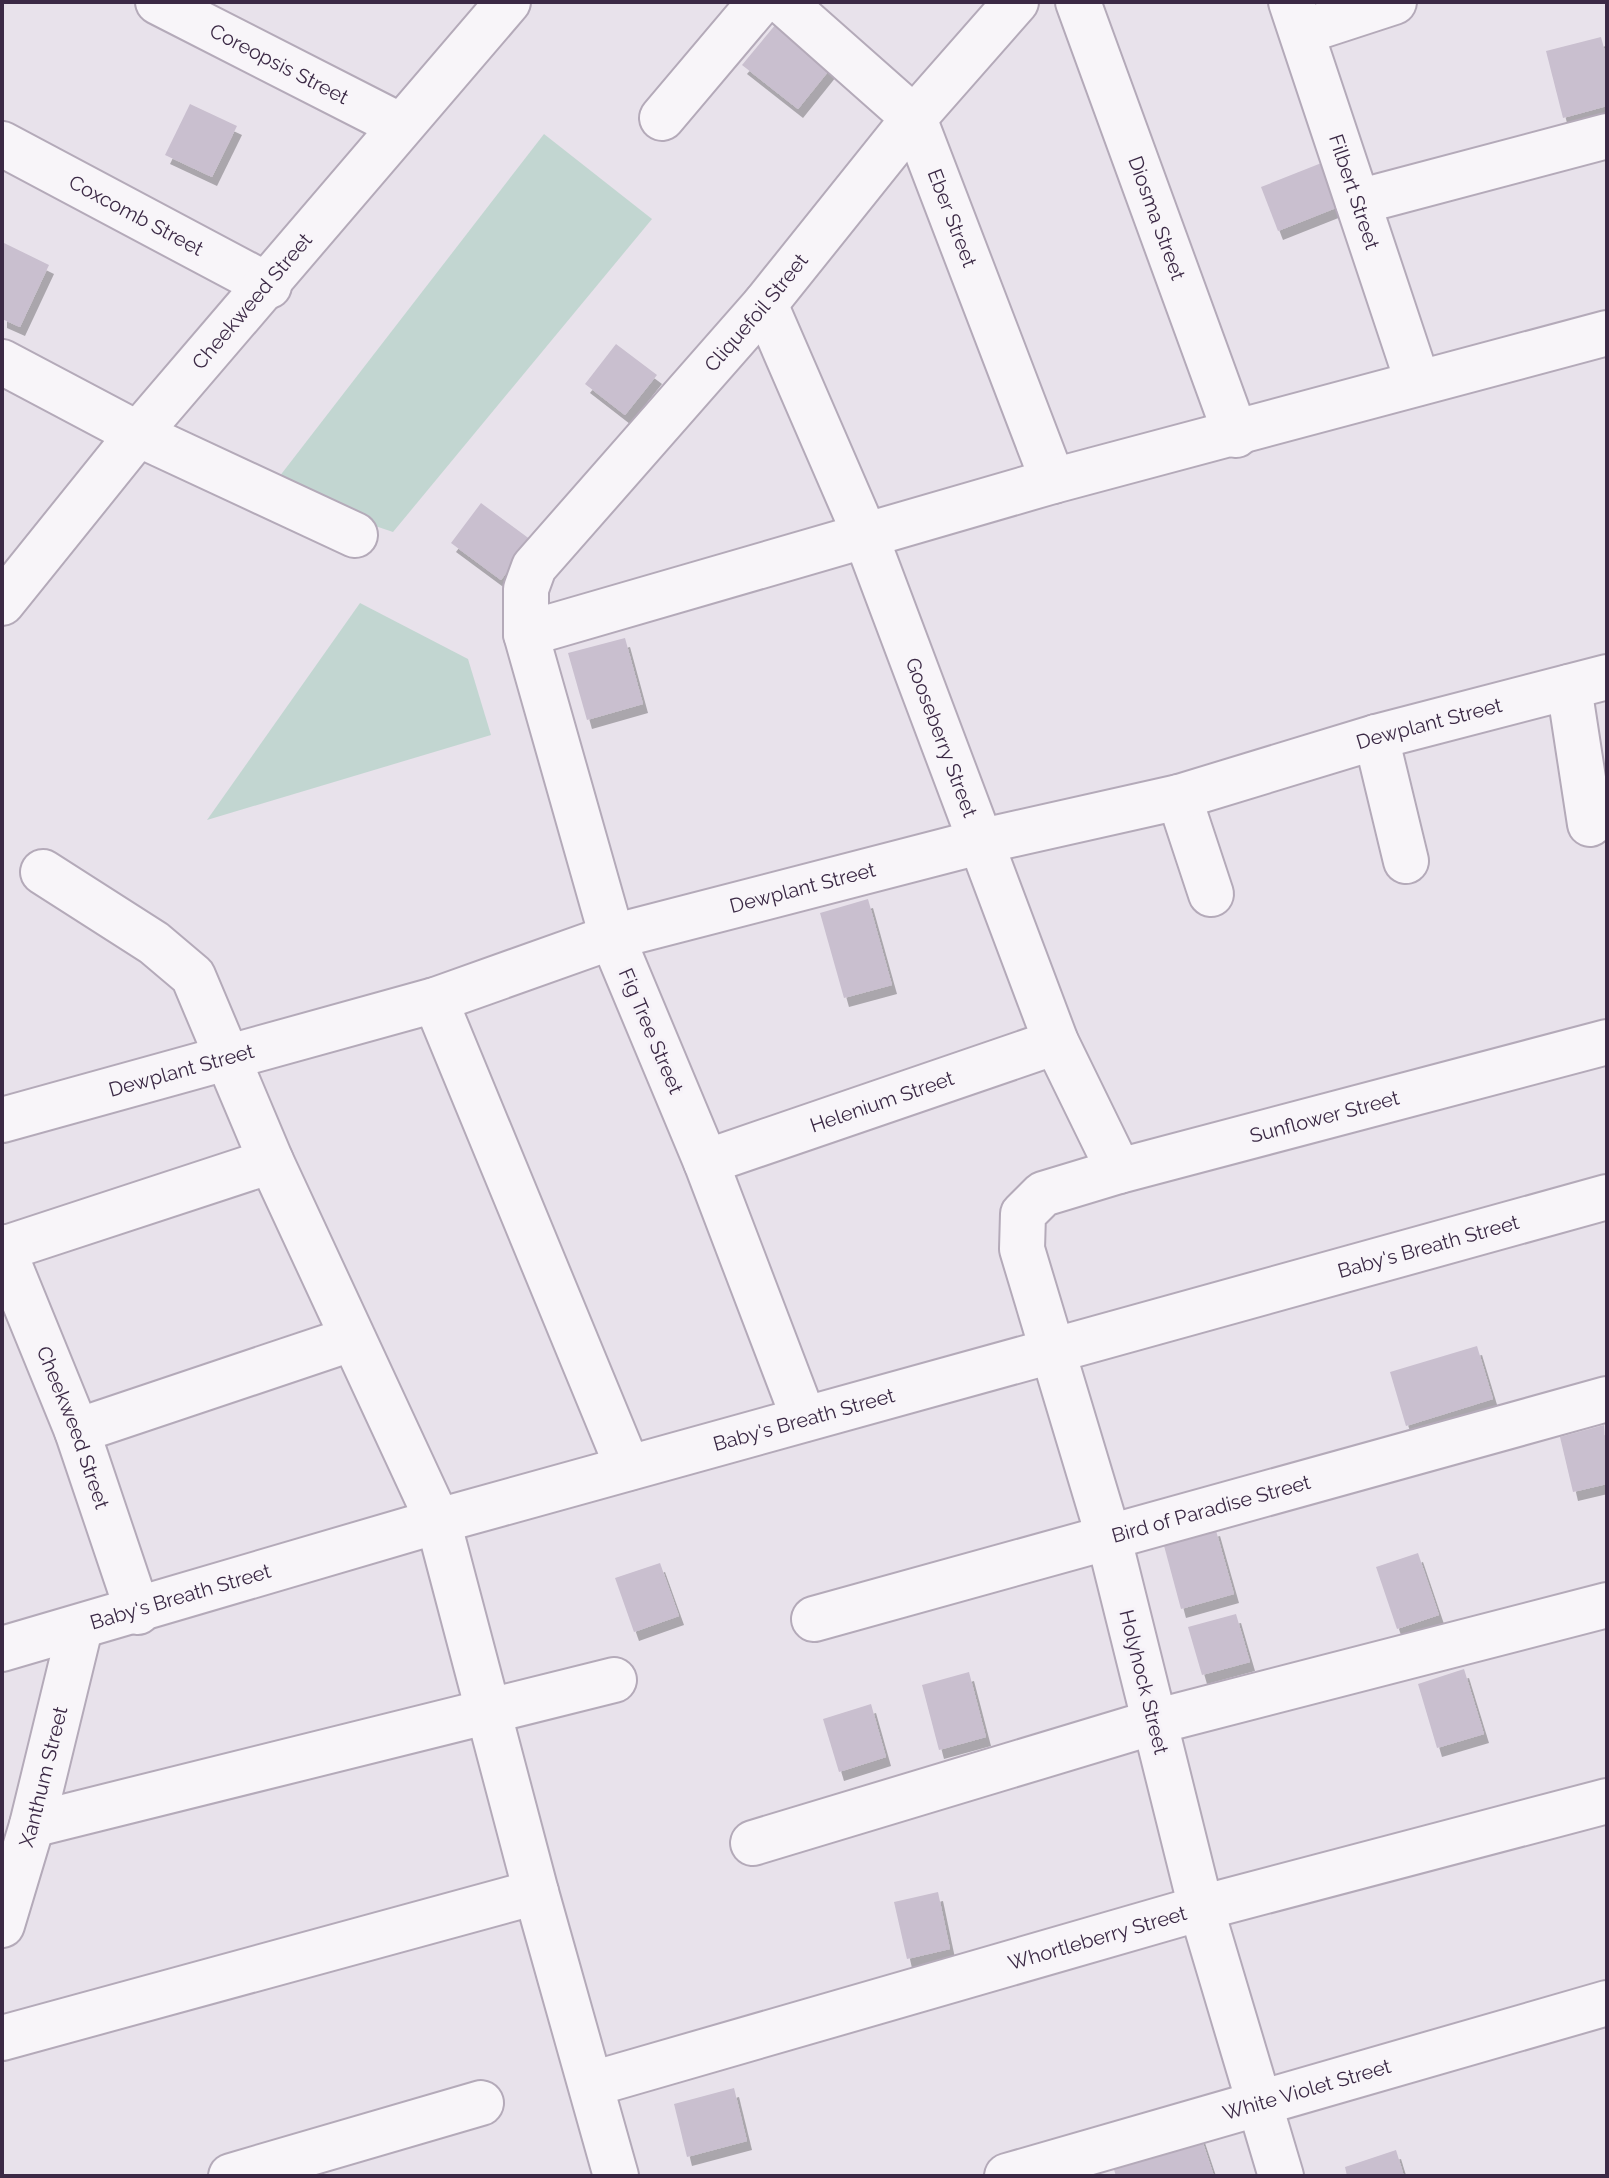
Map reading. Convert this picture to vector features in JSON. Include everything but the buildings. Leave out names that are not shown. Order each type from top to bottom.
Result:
[{"type":"street","name":"Coreopsis Street","points":[[158,2],[401,126]]},
{"type":"street","name":"Cheekweed Street","points":[[5,594],[508,2]]},
{"type":"street","points":[[662,118],[760,2]]},
{"type":"street","name":"Eber Street","points":[[783,2],[914,118],[1053,481]]},
{"type":"street","name":"Cliquefoil Street","points":[[526,634],[526,589],[534,567],[765,304],[914,118],[1016,2]]},
{"type":"street","name":"Diosma Street","points":[[1078,2],[1236,435]]},
{"type":"street","points":[[1296,17],[1394,2]]},
{"type":"street","name":"Filbert Street","points":[[1296,17],[1418,383]]},
{"type":"street","points":[[1358,202],[1607,136]]},
{"type":"street","name":"Coxcomb Street","points":[[2,144],[269,286]]},
{"type":"street","name":"Gooseberry Street","points":[[765,304],[866,537],[983,841],[1056,1042],[1119,1171]]},
{"type":"street","points":[[526,634],[1053,481],[1236,435],[1607,333]]},
{"type":"street","points":[[2,362],[138,434],[355,535]]},
{"type":"street","name":"Fig Tree Street","points":[[526,634],[612,937],[706,1162],[804,1419]]},
{"type":"street","points":[[1588,682],[1590,824]]},
{"type":"street","name":"Dewplant Street","points":[[2,1120],[435,1000],[612,937],[983,841],[1179,797],[1376,737],[1588,682]]},
{"type":"street","points":[[1376,737],[1406,861]]},
{"type":"street","points":[[1179,797],[1211,894]]},
{"type":"street","points":[[43,872],[154,943],[193,976],[351,1339],[438,1521],[536,1892],[616,2176]]},
{"type":"street","points":[[435,1000],[628,1468]]},
{"type":"street","name":"Helenium Street","points":[[706,1162],[1056,1042]]},
{"type":"street","name":"Sunflower Street","points":[[1043,1194],[1119,1171],[1607,1042]]},
{"type":"street","points":[[2,1248],[271,1161]]},
{"type":"street","name":"Holyhock Street","points":[[1043,1194],[1023,1214],[1022,1249],[1108,1535],[1201,1908],[1281,2176]]},
{"type":"street","name":"Baby's Breath Street","points":[[2,1649],[138,1612],[438,1521],[1607,1197]]},
{"type":"street","name":"Cheekweed Street","points":[[2,1248],[77,1431],[138,1612]]},
{"type":"street","points":[[77,1431],[351,1339]]},
{"type":"street","name":"Bird of Paradise Street","points":[[814,1619],[1607,1399]]},
{"type":"street","points":[[753,1843],[1154,1722],[1607,1605]]},
{"type":"street","name":"Xanthum Street","points":[[2,1925],[32,1825],[80,1628]]},
{"type":"street","points":[[32,1825],[614,1680]]},
{"type":"street","name":"Whortleberry Street","points":[[592,2084],[1201,1908],[1607,1801]]},
{"type":"street","points":[[2,2038],[536,1892]]},
{"type":"street","name":"White Violet Street","points":[[1007,2176],[1607,2003]]},
{"type":"street","points":[[231,2176],[481,2103]]},
{"type":"shaded area","points":[[544,134],[652,219],[393,532],[269,490]]},
{"type":"shaded area","points":[[360,603],[468,659],[491,735],[207,820]]}]
